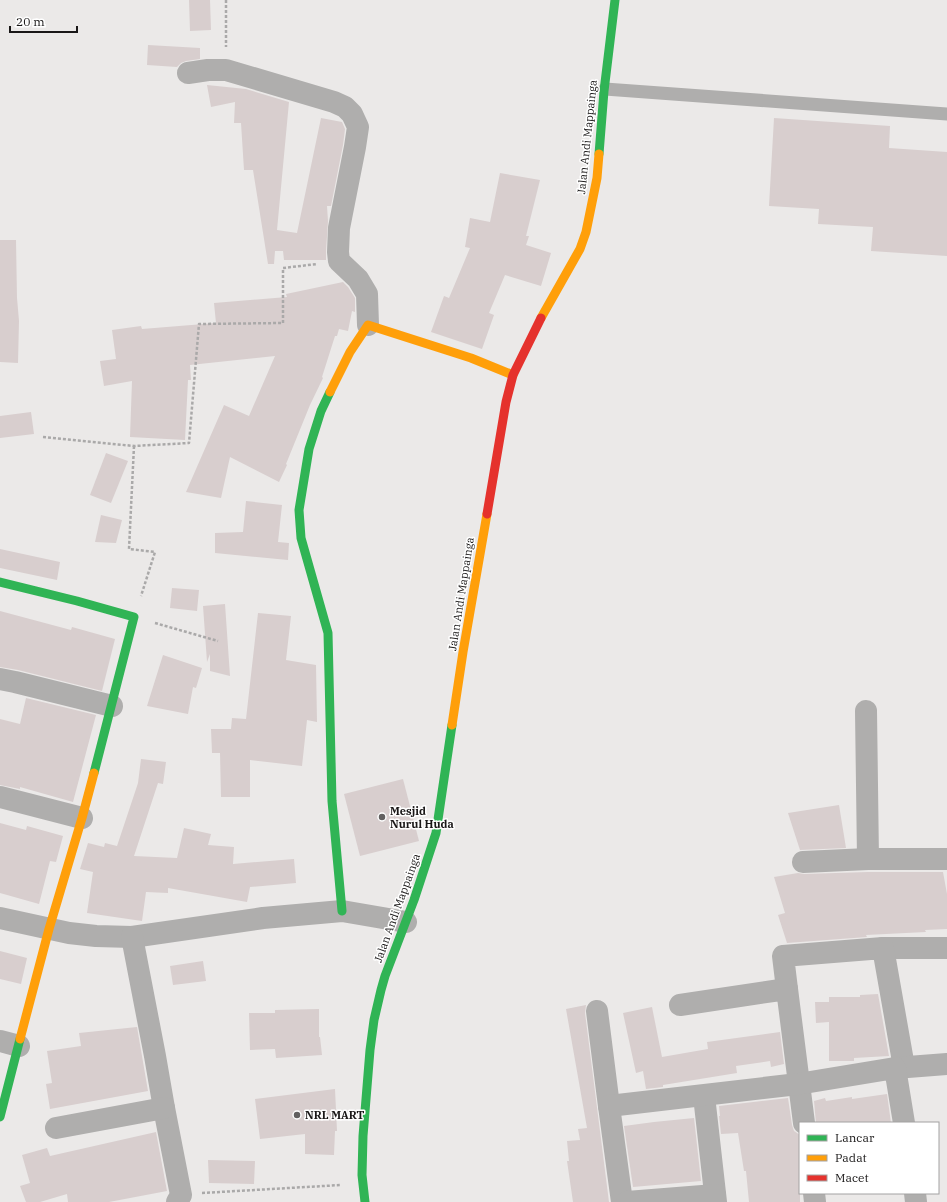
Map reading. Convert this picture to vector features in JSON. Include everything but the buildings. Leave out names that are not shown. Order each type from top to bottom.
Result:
[{"type":"street","name":"Jalan Andi Mappainga","points":[[365,1202],[362,1184],[362,1148],[368,1073],[378,1001],[385,976],[406,922],[436,833],[492,479],[506,402],[513,375],[541,319],[580,249],[587,226],[597,178],[615,0]]},
{"type":"street","points":[[188,73],[208,70],[226,70],[334,102],[345,107],[352,114],[358,127],[339,228],[338,252],[339,261],[358,279],[367,294],[368,325],[350,352],[322,411],[309,449],[299,510],[301,538],[328,633],[332,801],[342,912]]},
{"type":"street","points":[[368,325],[471,358],[513,375]]},
{"type":"street","points":[[0,582],[134,617],[82,818],[50,929],[9,1043],[0,1116]]},
{"type":"street","points":[[0,679],[112,706]]},
{"type":"street","points":[[866,711],[868,860]]},
{"type":"street","points":[[0,797],[82,818]]},
{"type":"street","points":[[803,862],[947,859]]},
{"type":"street","points":[[0,918],[69,934],[132,937],[263,918],[342,912],[406,922]]},
{"type":"street","points":[[132,937],[155,1056],[179,1198]]},
{"type":"street","points":[[883,948],[900,1067],[904,1122]]},
{"type":"street","points":[[804,1122],[783,956],[883,948],[947,948]]},
{"type":"street","points":[[680,1006],[787,988]]},
{"type":"street","points":[[597,1011],[622,1202]]},
{"type":"street","points":[[610,1106],[798,1084],[900,1067],[947,1064]]},
{"type":"street","points":[[627,1202],[716,1199],[704,1096]]},
{"type":"street","points":[[56,1128],[164,1108]]},
{"type":"lane","points":[[605,89],[947,114]]},
{"type":"path","points":[[226,0],[226,70]]},
{"type":"path","points":[[43,437],[134,446],[189,443],[199,324],[283,323],[283,268],[339,261]]},
{"type":"path","points":[[134,446],[129,549],[155,552],[134,617],[218,642]]},
{"type":"path","points":[[179,1198],[362,1184]]},
{"type":"traffic: fast","points":[[599,154],[604,91],[615,0]]},
{"type":"traffic: fast","points":[[330,392],[321,411],[309,449],[299,510],[301,538],[328,633],[332,801],[342,911]]},
{"type":"traffic: fast","points":[[0,582],[134,617],[94,773]]},
{"type":"traffic: fast","points":[[365,1202],[362,1175],[363,1136],[374,1020],[385,976],[414,900],[436,833],[452,725]]},
{"type":"traffic: fast","points":[[0,1117],[20,1039]]},
{"type":"traffic: slow","points":[[541,318],[580,249],[586,232],[597,178],[599,154]]},
{"type":"traffic: slow","points":[[330,392],[350,352],[368,325],[471,358],[513,375]]},
{"type":"traffic: slow","points":[[452,725],[487,514]]},
{"type":"traffic: slow","points":[[20,1039],[49,929],[94,773]]},
{"type":"traffic: jam","points":[[487,514],[506,402],[513,375],[541,318]]},
{"type":"place","name":"Mesjid Nurul Huda","points":[[382,817]]},
{"type":"place","name":"NRL MART","points":[[297,1115]]}]
